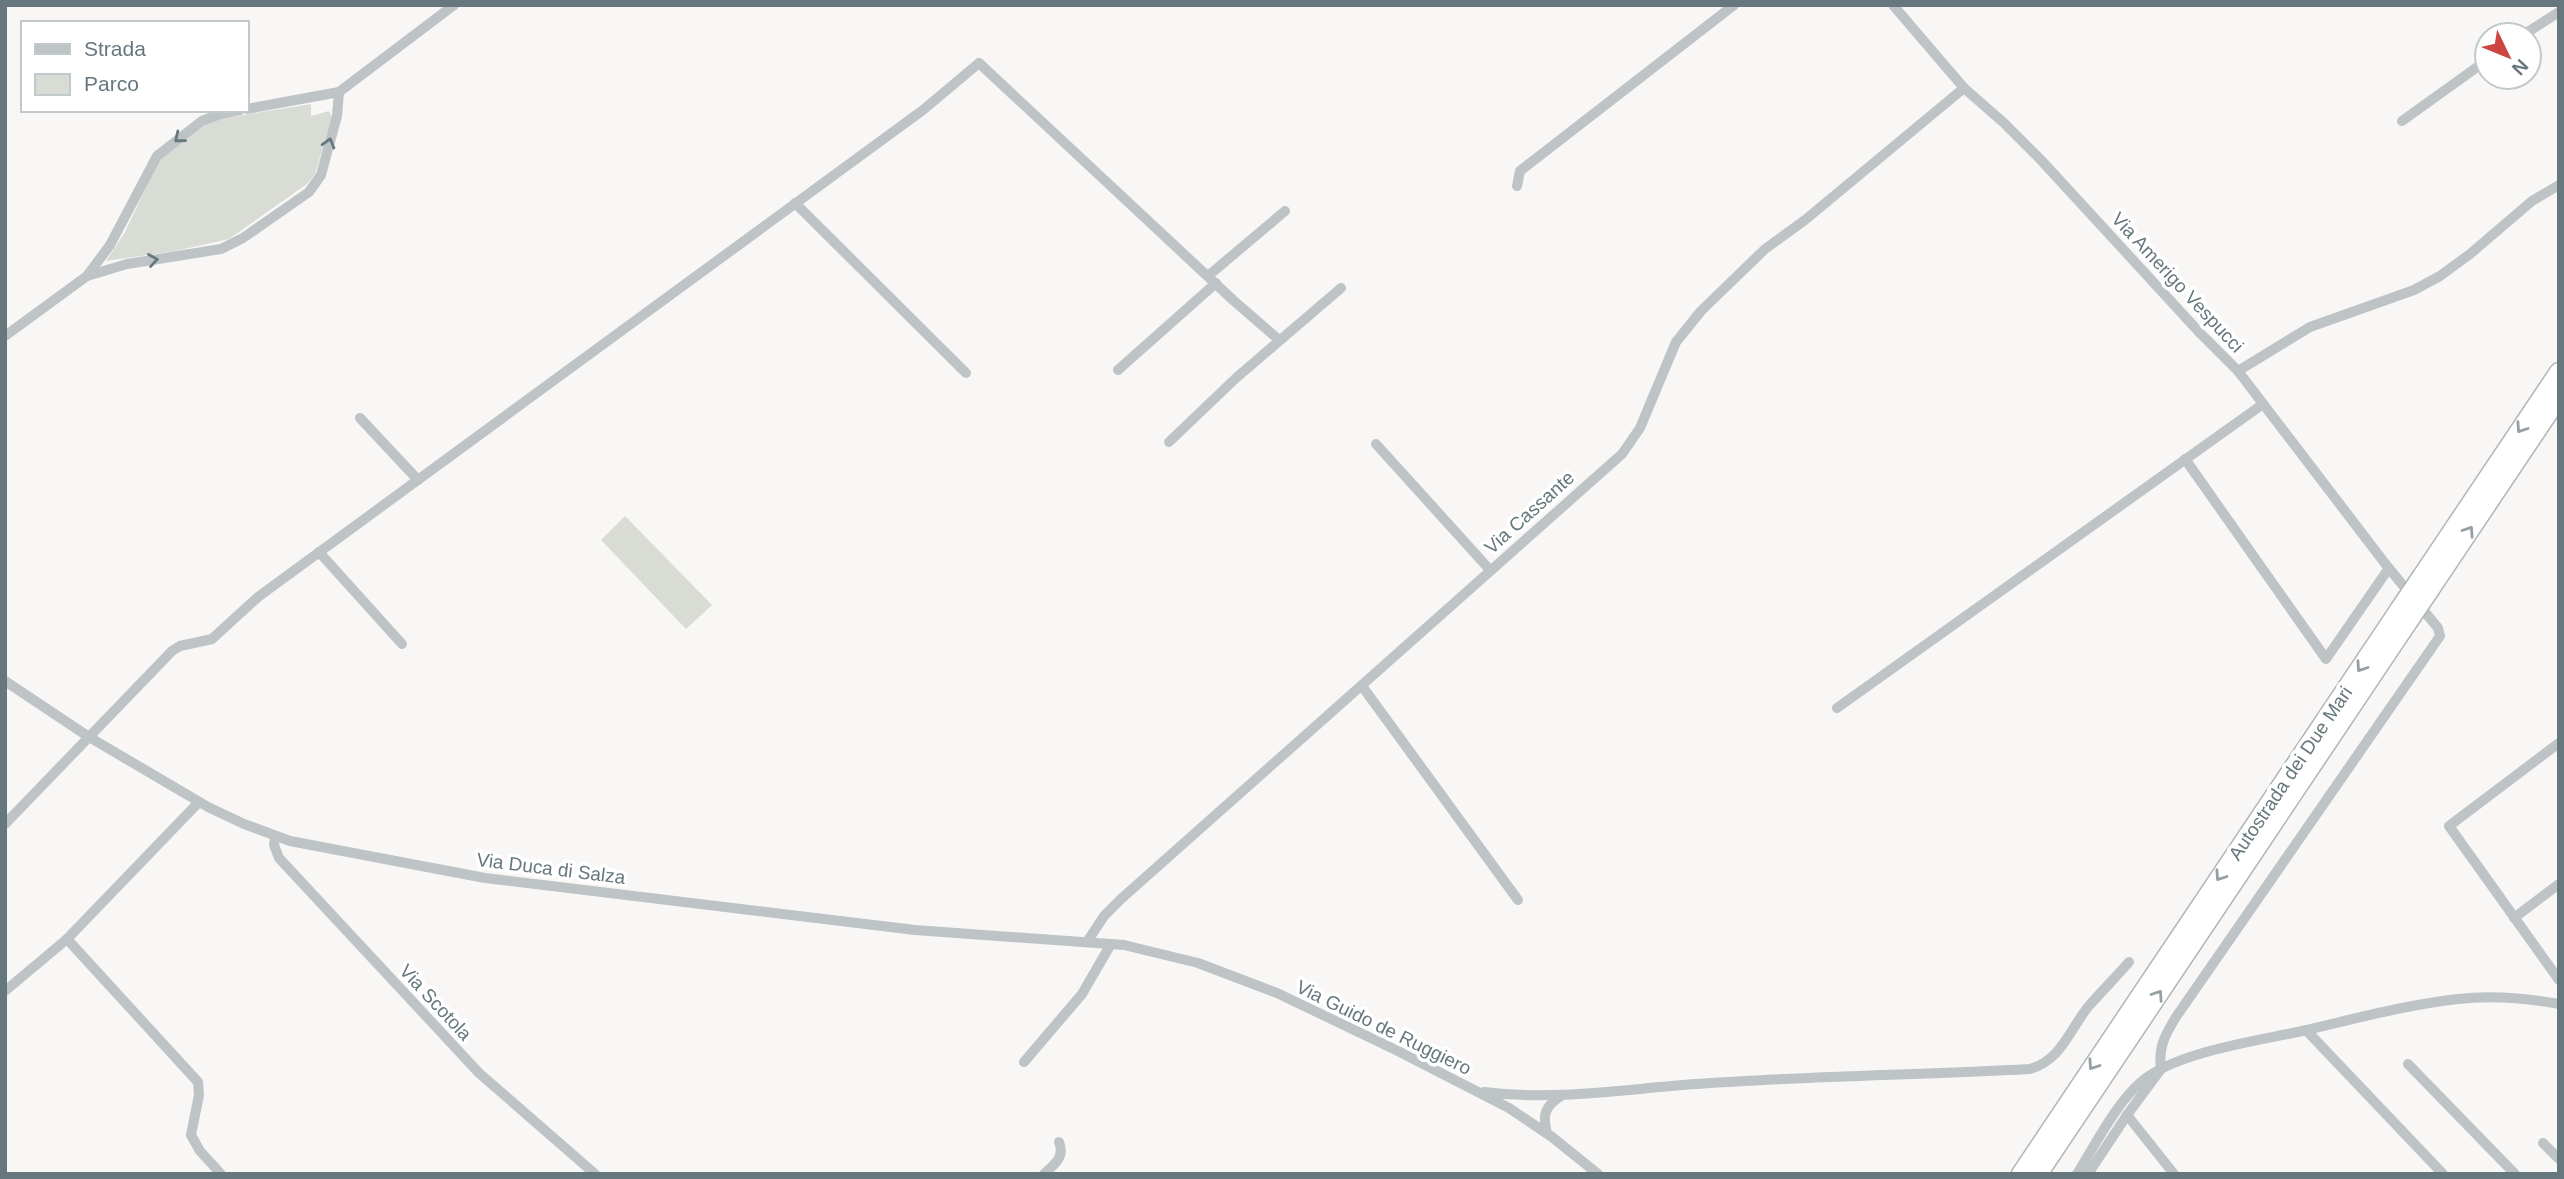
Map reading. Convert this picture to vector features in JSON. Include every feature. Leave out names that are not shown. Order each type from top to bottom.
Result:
[{"type":"highway","name":"Autostrada dei Due Mari","points":[[2426,582],[2559,372]]},
{"type":"highway","name":"Autostrada dei Due Mari","points":[[2021,1174],[2426,582],[2559,397]]},
{"type":"highway","name":"Autostrada dei Due Mari","points":[[2038,1174],[2403,616]]},
{"type":"street","points":[[248,109],[339,92],[454,5]]},
{"type":"street","points":[[1517,186],[1520,171],[1734,5]]},
{"type":"street","name":"Via Amerigo Vespucci","points":[[1893,5],[1964,88],[2004,123],[2040,160],[2238,371],[2259,360],[2290,337],[2311,327],[2414,290],[2440,276],[2532,201],[2559,185]]},
{"type":"street","points":[[2543,22],[2559,12]]},
{"type":"street","points":[[5,824],[172,651],[180,646],[212,639],[258,597],[923,110],[979,63],[1279,340]]},
{"type":"street","points":[[2402,121],[2473,70]]},
{"type":"street","name":"Via Cassante","points":[[1087,942],[1104,916],[1121,899],[1622,454],[1640,428],[1676,342],[1700,311],[1765,249],[1826,203],[1964,88]]},
{"type":"street","points":[[87,275],[127,264],[221,249],[243,238],[309,192],[321,174],[337,116],[339,92]]},
{"type":"street","points":[[5,336],[87,275],[110,245],[157,156],[202,121],[233,112]]},
{"type":"street","points":[[794,203],[966,373]]},
{"type":"street","points":[[1118,370],[1285,211]]},
{"type":"street","points":[[1169,442],[1279,340],[1341,288]]},
{"type":"street","points":[[2088,1174],[2161,1069],[2159,1052],[2176,1017],[2440,636],[2438,628],[2238,371]]},
{"type":"street","points":[[1837,708],[2263,404]]},
{"type":"street","points":[[360,418],[418,480]]},
{"type":"street","points":[[1376,444],[1490,570]]},
{"type":"street","points":[[2185,459],[2326,659],[2389,568]]},
{"type":"street","points":[[319,552],[402,645]]},
{"type":"street","name":"Via Duca di Salza","points":[[5,681],[89,737],[199,802],[275,837],[485,878],[915,930],[1137,948]]},
{"type":"street","points":[[1362,686],[1518,900]]},
{"type":"street","points":[[2559,743],[2449,826],[2559,980]]},
{"type":"street","points":[[5,991],[68,939],[199,802]]},
{"type":"street","name":"Via Scotola","points":[[275,837],[274,845],[279,858],[478,1073],[595,1174]]},
{"type":"street","points":[[2514,918],[2559,884]]},
{"type":"street","points":[[68,939],[198,1082],[199,1096],[191,1135],[200,1151],[220,1174]]},
{"type":"street","points":[[1024,1062],[1082,994],[1111,944]]},
{"type":"street","name":"Via Guido de Ruggiero","points":[[1137,948],[1198,963],[1277,993],[1398,1051],[1509,1108],[1547,1133],[1598,1174]]},
{"type":"street","points":[[1477,1091],[1518,1097],[1561,1096],[1697,1084],[2030,1069],[2051,1060],[2087,1009],[2129,962]]},
{"type":"street","points":[[2077,1174],[2125,1101],[2141,1082],[2161,1069],[2201,1054],[2414,1005],[2460,999],[2532,999],[2559,1004]]},
{"type":"street","points":[[2306,1030],[2443,1174]]},
{"type":"street","points":[[2408,1063],[2515,1174]]},
{"type":"street","points":[[1547,1133],[1544,1123],[1547,1108],[1561,1096]]},
{"type":"street","points":[[2127,1115],[2174,1174]]},
{"type":"street","points":[[1044,1174],[1059,1160],[1062,1153],[1059,1142]]},
{"type":"street","points":[[2543,1143],[2559,1159]]},
{"type":"green space","points":[[311,104],[311,116],[329,111],[332,117],[315,174],[307,184],[229,239],[175,251],[106,261],[125,232],[155,168],[163,157],[206,125],[219,119]]},
{"type":"green space","points":[[625,516],[712,605],[686,629],[601,540]]}]
